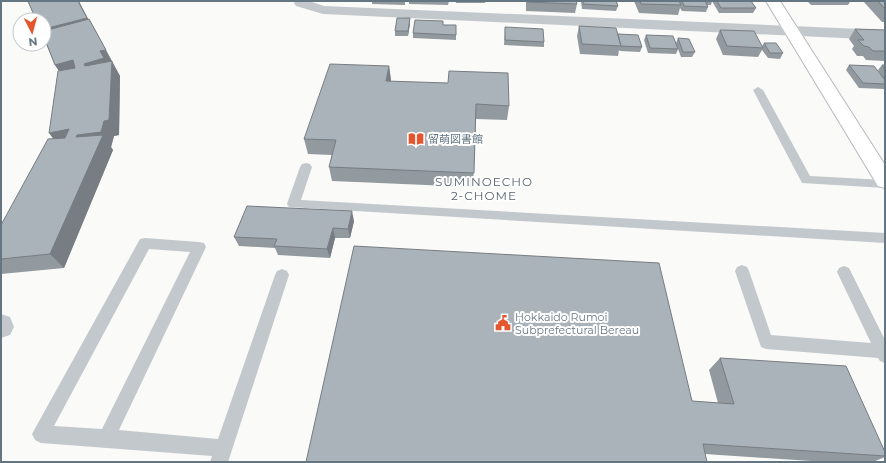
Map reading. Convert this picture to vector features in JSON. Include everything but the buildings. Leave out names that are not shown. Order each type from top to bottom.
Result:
[{"type":"street","points":[[302,1],[301,3],[323,10],[507,12],[792,31],[885,35]]},
{"type":"street","points":[[773,1],[885,181]]},
{"type":"lane","points":[[758,90],[806,180],[885,184]]},
{"type":"lane","points":[[306,166],[293,204],[885,238]]},
{"type":"lane","points":[[107,438],[199,247],[145,243],[40,434],[107,438],[222,455],[282,275]]},
{"type":"lane","points":[[742,271],[766,342],[884,353]]},
{"type":"lane","points":[[844,272],[884,353]]},
{"type":"place","name":"留萌図書館","points":[[416,139]]},
{"type":"place","name":"Hokkaido Rumoi Subprefectural Bereau","points":[[503,323]]},
{"type":"district","name":"SUMINOECHO 2-CHOME","points":[[484,189]]}]
